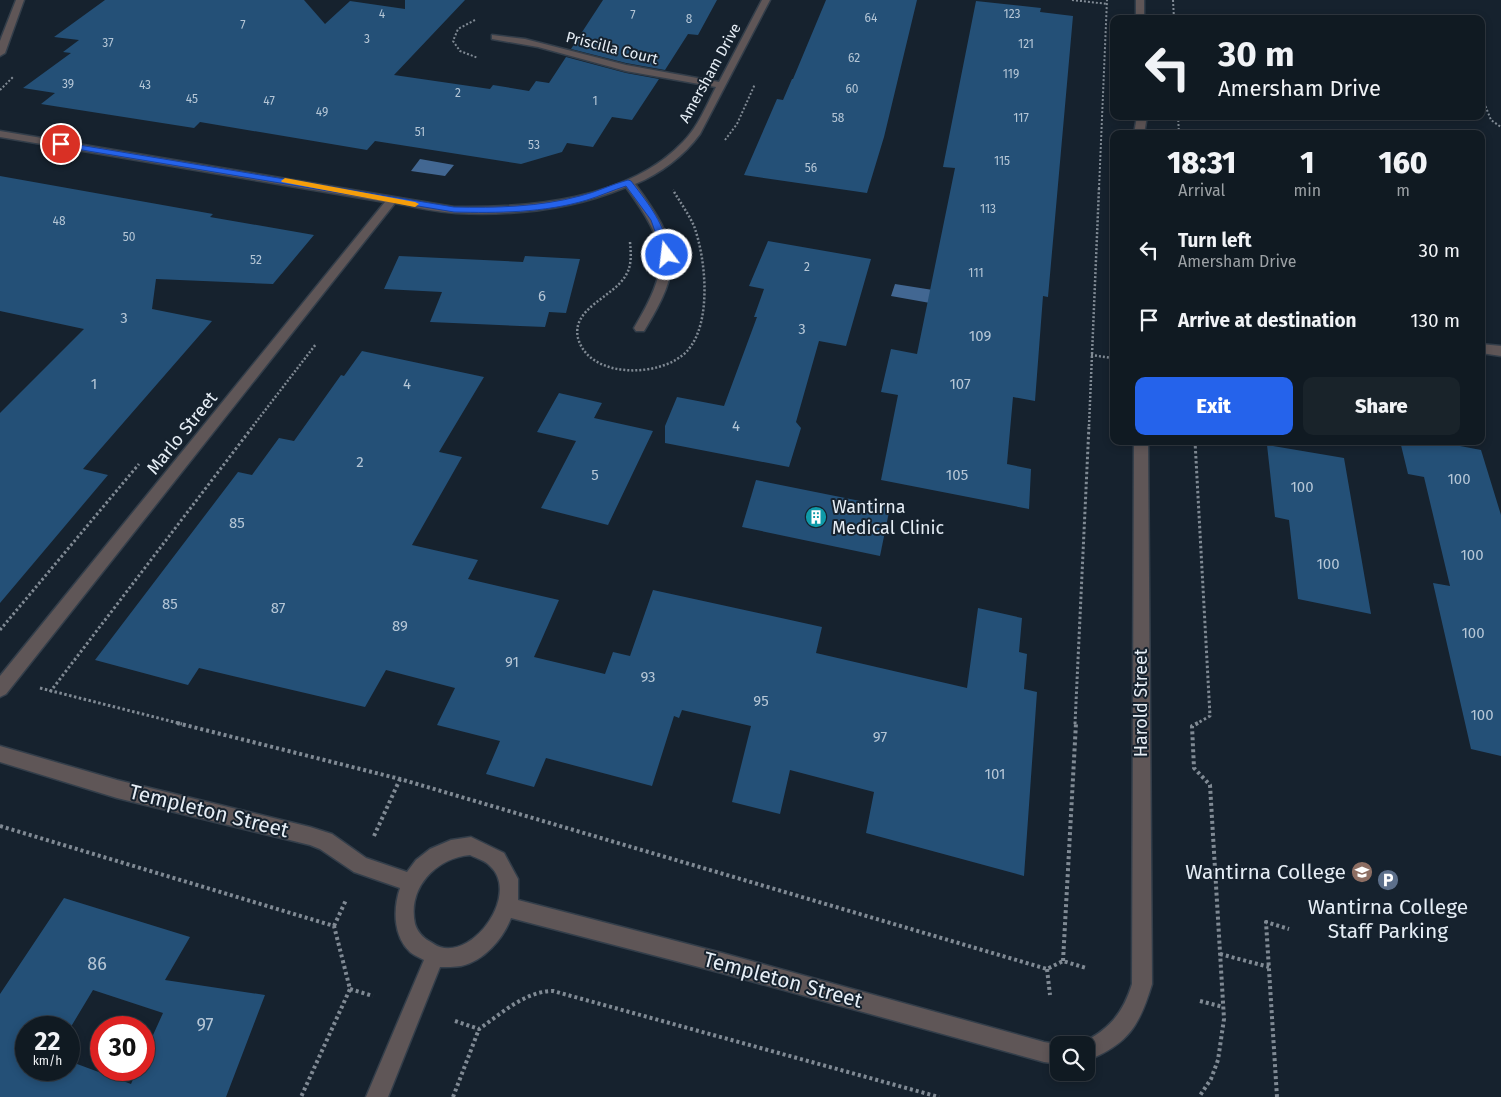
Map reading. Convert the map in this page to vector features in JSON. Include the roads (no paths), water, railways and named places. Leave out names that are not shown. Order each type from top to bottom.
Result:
[{"type":"street","points":[[0,53],[20,0]]},
{"type":"street","name":"Amersham Drive","points":[[0,134],[454,210],[521,209],[584,198],[628,182],[666,161],[686,146],[701,124],[766,0]]},
{"type":"street","points":[[1140,0],[1140,15]]},
{"type":"street","name":"Priscilla Court","points":[[496,37],[526,40],[568,54],[643,72],[722,85]]},
{"type":"street","points":[[628,182],[655,219],[662,234],[667,255],[664,286],[655,306],[640,328]]},
{"type":"street","name":"Marlo Street","points":[[0,689],[392,200]]},
{"type":"street","points":[[1485,349],[1501,351]]},
{"type":"street","name":"Harold Street","points":[[1095,1048],[1104,1044],[1129,1020],[1136,1006],[1142,984],[1141,445]]},
{"type":"street","name":"Templeton Street","points":[[0,754],[117,789],[310,836],[325,841],[361,865],[411,883]]},
{"type":"street","points":[[471,846],[489,853],[503,866],[509,885],[508,907],[502,922],[492,936],[479,947],[465,954],[449,957],[435,956],[422,950],[412,940],[406,928],[403,914],[411,883],[431,859],[458,847],[471,846]]},
{"type":"street","name":"Templeton Street","points":[[508,907],[722,963],[1050,1053]]},
{"type":"street","points":[[377,1097],[435,956]]},
{"type":"water","points":[[420,159],[454,165],[445,176],[411,171]]},
{"type":"water","points":[[895,284],[933,290],[930,303],[891,296]]},
{"type":"place","name":"Wantirna Medical Clinic","points":[[816,517]]},
{"type":"place","name":"Wantirna College","points":[[1362,872]]},
{"type":"place","name":"Wantirna College Staff Parking","points":[[1388,880]]}]
